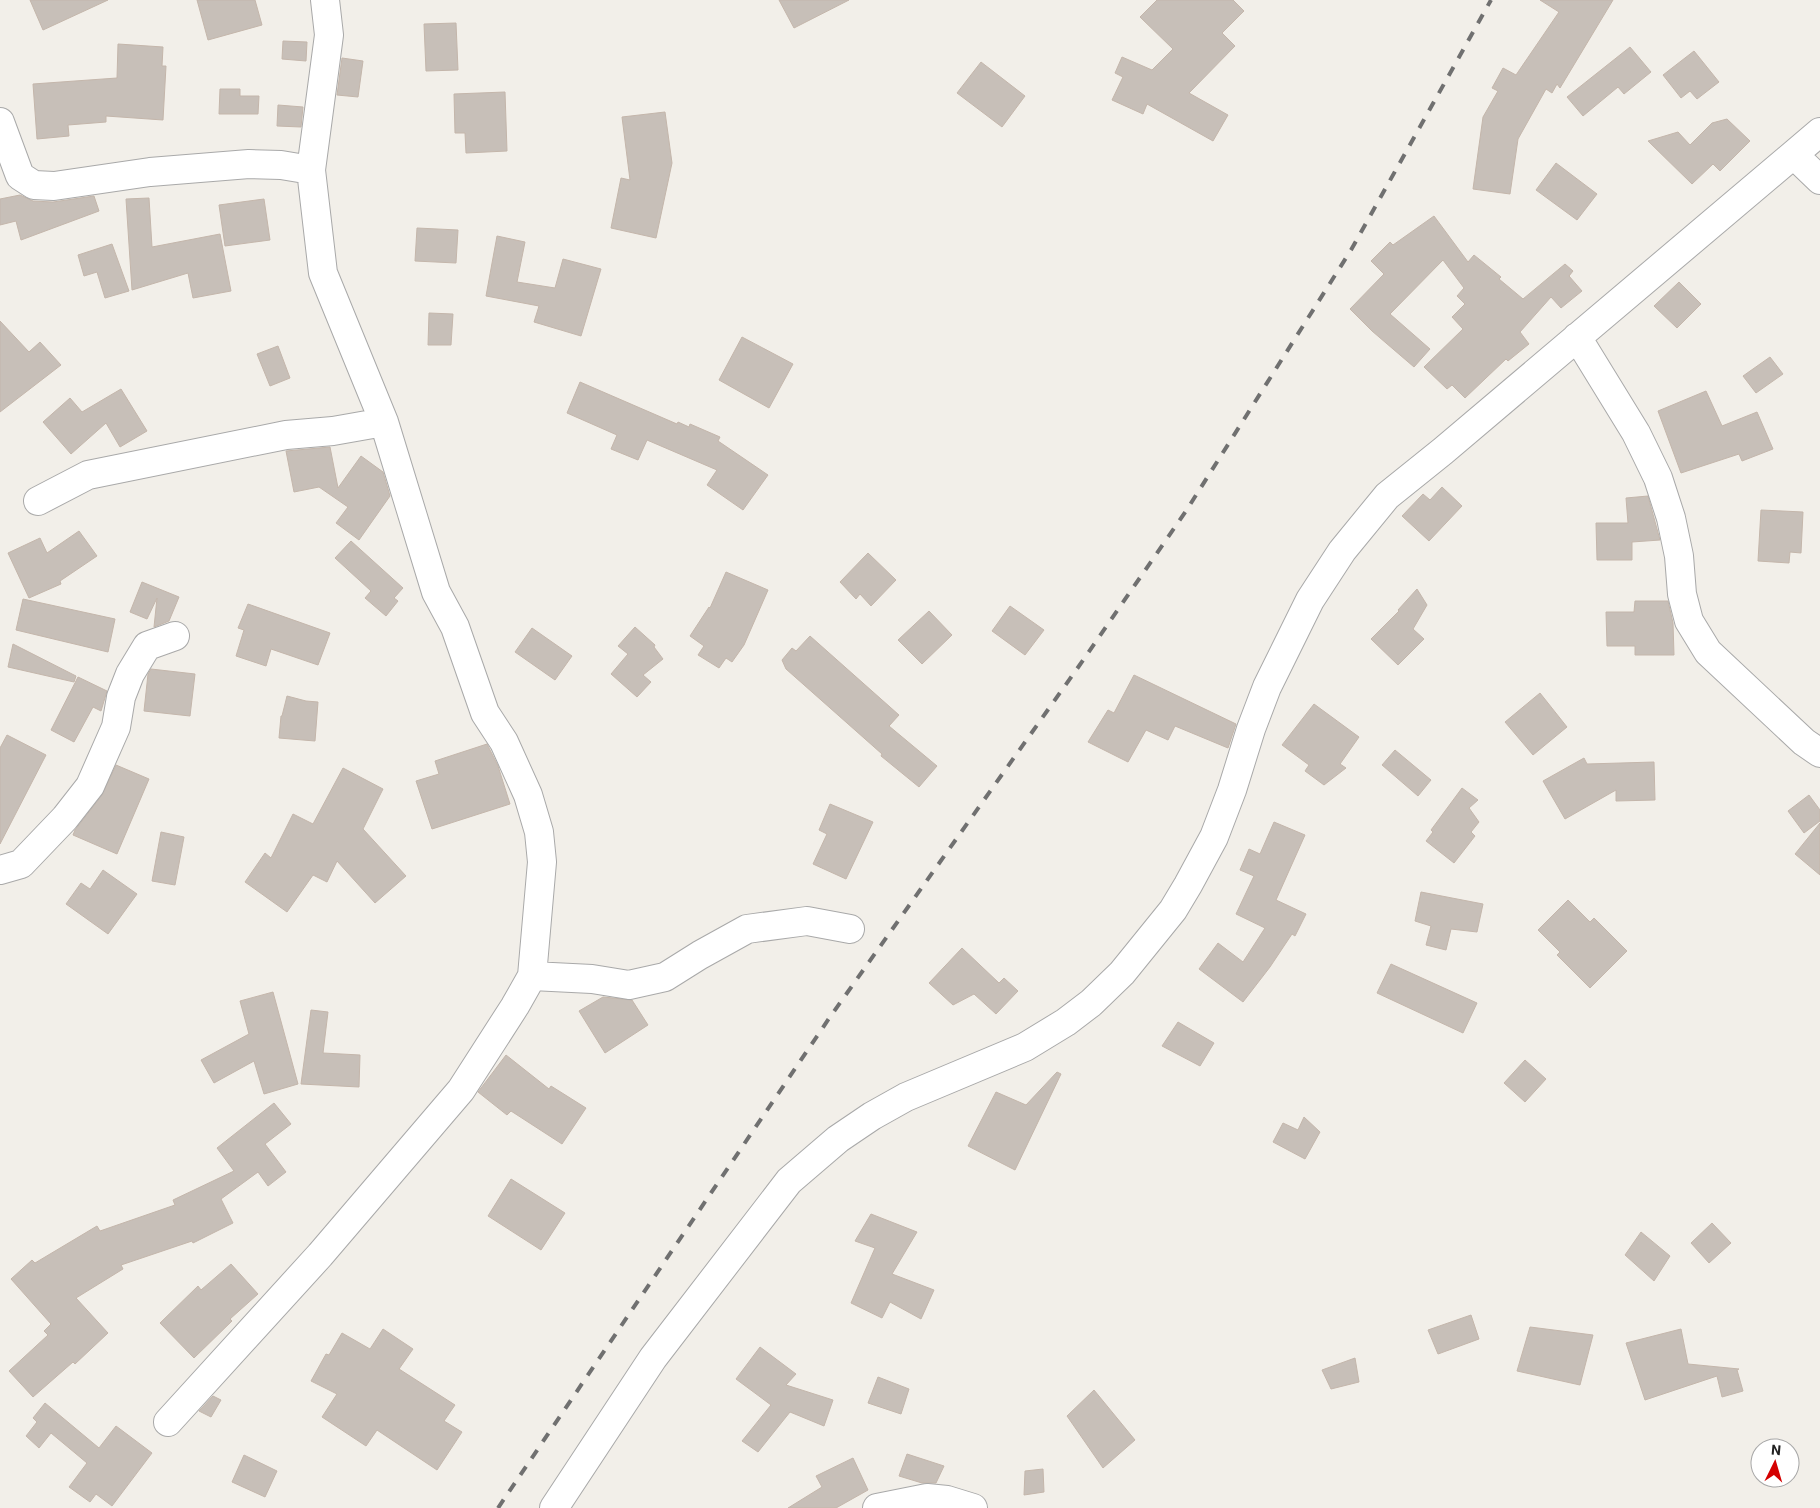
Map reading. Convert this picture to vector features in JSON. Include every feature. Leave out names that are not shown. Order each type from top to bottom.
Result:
[{"type":"street","points":[[168,1422],[320,1254],[460,1090],[515,1006],[532,976],[542,862],[540,832],[528,795],[504,742],[485,713],[455,627],[436,592],[384,422],[323,273],[311,170],[329,35],[325,0]]},
{"type":"street","points":[[0,122],[20,176],[34,185],[54,186],[150,172],[249,164],[281,165],[311,170]]},
{"type":"street","points":[[554,1508],[653,1358],[789,1180],[838,1139],[872,1116],[906,1097],[1025,1047],[1066,1022],[1091,1003],[1122,973],[1173,910],[1214,837],[1232,790],[1250,729],[1267,687],[1310,600],[1342,551],[1387,496],[1443,451],[1820,132]]},
{"type":"street","points":[[1794,155],[1820,180]]},
{"type":"street","points":[[1576,337],[1636,433],[1658,478],[1671,518],[1679,556],[1682,594],[1689,621],[1708,652],[1804,742],[1820,753]]},
{"type":"street","points":[[38,501],[88,475],[286,434],[333,431],[384,422]]},
{"type":"street","points":[[0,870],[21,864],[65,818],[90,786],[116,726],[121,697],[130,674],[147,646],[175,636]]},
{"type":"street","points":[[532,976],[592,979],[629,985],[665,978],[700,955],[747,929],[807,921],[850,929]]},
{"type":"street","points":[[877,1508],[926,1498],[947,1500],[973,1508]]},
{"type":"building","points":[[30,0],[108,0],[43,30]]},
{"type":"building","points":[[197,0],[255,0],[262,25],[208,40]]},
{"type":"building","points":[[779,0],[849,0],[794,28]]},
{"type":"building","points":[[1157,0],[1233,0],[1244,11],[1222,33],[1235,46],[1189,93],[1228,115],[1213,141],[1147,104],[1143,114],[1112,100],[1123,77],[1115,73],[1122,57],[1152,70],[1173,49],[1140,17]]},
{"type":"building","points":[[1540,0],[1613,0],[1560,88],[1557,84],[1552,93],[1546,89],[1518,139],[1510,194],[1473,189],[1483,117],[1498,91],[1492,88],[1503,68],[1516,75],[1559,12]]},
{"type":"building","points":[[456,23],[458,70],[426,71],[424,24]]},
{"type":"building","points":[[283,41],[307,42],[306,61],[282,59]]},
{"type":"building","points":[[118,44],[163,47],[162,66],[166,66],[163,120],[106,116],[106,122],[68,125],[69,136],[37,139],[33,84],[117,78]]},
{"type":"building","points":[[1630,47],[1651,72],[1624,94],[1618,87],[1583,116],[1567,97]]},
{"type":"building","points":[[1694,51],[1719,82],[1697,99],[1690,91],[1681,98],[1663,75]]},
{"type":"building","points":[[342,58],[363,61],[358,97],[337,95]]},
{"type":"building","points":[[981,62],[1025,96],[1002,127],[957,93]]},
{"type":"building","points":[[220,89],[240,89],[240,96],[259,96],[258,114],[219,114]]},
{"type":"building","points":[[505,92],[507,151],[466,153],[465,133],[455,133],[454,94]]},
{"type":"building","points":[[278,105],[303,107],[301,127],[277,126]]},
{"type":"building","points":[[665,112],[672,163],[656,238],[611,228],[621,178],[630,180],[622,117]]},
{"type":"building","points":[[1727,119],[1750,141],[1720,171],[1713,164],[1692,184],[1648,141],[1678,132],[1690,145],[1712,123]]},
{"type":"building","points":[[1556,163],[1597,194],[1577,220],[1536,190]]},
{"type":"building","points":[[20,195],[33,201],[53,202],[94,196],[99,211],[21,240],[16,221],[0,225],[0,199]]},
{"type":"building","points":[[149,198],[152,247],[220,234],[231,291],[193,298],[188,273],[132,290],[126,199]]},
{"type":"building","points":[[264,199],[270,240],[225,246],[219,205]]},
{"type":"building","points":[[1434,216],[1468,262],[1474,255],[1501,277],[1499,279],[1523,299],[1565,264],[1573,271],[1569,276],[1582,291],[1561,308],[1551,297],[1520,332],[1529,344],[1508,361],[1506,359],[1465,398],[1452,385],[1447,389],[1424,367],[1463,329],[1452,317],[1465,304],[1457,296],[1464,288],[1443,260],[1390,314],[1430,349],[1414,367],[1372,331],[1350,309],[1384,274],[1371,261],[1390,242],[1393,245]]},
{"type":"building","points":[[417,228],[458,230],[456,263],[415,261]]},
{"type":"building","points":[[497,236],[525,242],[517,282],[555,288],[563,259],[601,269],[581,336],[534,322],[539,306],[486,296]]},
{"type":"building","points":[[112,244],[129,291],[105,298],[97,272],[84,276],[78,255]]},
{"type":"building","points":[[1679,282],[1701,304],[1677,328],[1654,306]]},
{"type":"building","points":[[429,313],[453,314],[451,345],[428,345]]},
{"type":"building","points":[[0,321],[29,352],[40,342],[61,365],[0,412]]},
{"type":"building","points":[[742,337],[793,364],[769,408],[719,380]]},
{"type":"building","points":[[278,346],[290,378],[270,386],[257,354]]},
{"type":"building","points":[[1770,357],[1783,374],[1756,393],[1743,376]]},
{"type":"building","points":[[580,382],[677,424],[678,422],[689,427],[690,424],[720,437],[718,441],[768,475],[743,510],[707,485],[717,470],[647,440],[638,460],[611,449],[617,435],[567,413]]},
{"type":"building","points":[[121,389],[147,431],[120,447],[106,423],[71,454],[43,422],[70,398],[82,412]]},
{"type":"building","points":[[1706,391],[1722,426],[1757,412],[1773,449],[1742,461],[1739,454],[1681,473],[1658,411]]},
{"type":"building","points":[[330,447],[338,488],[361,456],[383,472],[390,496],[359,540],[336,523],[348,507],[319,487],[294,492],[286,451]]},
{"type":"building","points":[[1442,487],[1462,506],[1429,541],[1402,516],[1423,494],[1430,500]]},
{"type":"building","points":[[1648,496],[1660,540],[1632,542],[1632,560],[1597,560],[1596,523],[1628,523],[1626,498]]},
{"type":"building","points":[[1761,510],[1803,512],[1801,553],[1790,552],[1789,563],[1758,561]]},
{"type":"building","points":[[79,531],[97,556],[60,581],[61,584],[29,598],[8,553],[40,538],[47,553]]},
{"type":"building","points":[[351,541],[403,588],[394,598],[398,601],[386,616],[365,598],[371,591],[335,558]]},
{"type":"building","points":[[868,553],[896,580],[871,606],[860,594],[856,599],[840,582]]},
{"type":"building","points":[[726,572],[768,590],[744,645],[732,662],[726,658],[719,668],[698,655],[704,646],[690,636],[710,608]]},
{"type":"building","points":[[142,582],[179,597],[169,621],[154,627],[157,598],[147,619],[130,612]]},
{"type":"building","points":[[1417,589],[1427,605],[1413,629],[1424,639],[1398,665],[1371,639],[1399,611]]},
{"type":"building","points":[[23,599],[115,619],[108,652],[16,630]]},
{"type":"building","points":[[1635,601],[1668,601],[1673,623],[1674,655],[1635,655],[1635,646],[1607,646],[1606,612],[1634,612]]},
{"type":"building","points":[[248,604],[330,633],[318,665],[271,649],[266,666],[236,656],[244,630],[238,628]]},
{"type":"building","points":[[1010,606],[1044,630],[1025,655],[992,631]]},
{"type":"building","points":[[929,611],[952,635],[922,664],[898,640]]},
{"type":"building","points":[[635,627],[655,645],[654,647],[663,659],[643,675],[651,682],[637,697],[611,674],[628,654],[618,646]]},
{"type":"building","points":[[532,628],[572,656],[555,680],[515,652]]},
{"type":"building","points":[[810,636],[899,715],[889,726],[937,766],[919,787],[881,756],[882,754],[786,669],[782,660],[792,648],[796,651]]},
{"type":"building","points":[[13,644],[76,676],[74,682],[8,667]]},
{"type":"building","points":[[151,669],[195,674],[190,716],[144,711],[148,674]]},
{"type":"building","points":[[1134,675],[1236,724],[1228,748],[1175,726],[1168,740],[1146,730],[1128,762],[1088,742],[1108,710],[1114,713]]},
{"type":"building","points":[[78,677],[107,691],[101,711],[93,707],[74,742],[51,730]]},
{"type":"building","points":[[1540,693],[1567,727],[1533,755],[1505,722]]},
{"type":"building","points":[[287,696],[318,702],[315,741],[279,738],[281,716]]},
{"type":"building","points":[[1314,704],[1359,737],[1340,764],[1346,768],[1324,785],[1305,771],[1309,765],[1282,745]]},
{"type":"building","points":[[7,735],[46,755],[0,844],[0,748]]},
{"type":"building","points":[[487,744],[498,766],[510,804],[432,829],[416,781],[439,774],[435,761]]},
{"type":"building","points":[[1395,750],[1431,780],[1418,796],[1382,765]]},
{"type":"building","points":[[1584,758],[1587,764],[1654,762],[1655,800],[1616,801],[1616,790],[1565,819],[1543,781]]},
{"type":"building","points":[[116,765],[149,779],[117,854],[73,835],[102,795]]},
{"type":"building","points":[[343,768],[383,789],[363,829],[406,876],[375,903],[337,861],[327,882],[313,875],[287,912],[245,882],[265,853],[271,858],[293,814],[313,824]]},
{"type":"building","points":[[1462,788],[1478,800],[1469,808],[1479,822],[1471,832],[1475,836],[1454,863],[1426,841],[1433,832],[1431,830]]},
{"type":"building","points":[[1809,795],[1820,810],[1820,821],[1804,833],[1788,811]]},
{"type":"building","points":[[830,804],[873,822],[846,879],[813,864],[827,834],[819,830]]},
{"type":"building","points":[[1274,822],[1305,835],[1276,900],[1306,914],[1295,936],[1292,934],[1243,1002],[1199,969],[1218,943],[1243,962],[1265,928],[1236,914],[1254,876],[1240,870],[1249,849],[1260,854]]},
{"type":"building","points":[[1820,823],[1820,875],[1795,854]]},
{"type":"building","points":[[161,832],[184,837],[175,885],[152,881]]},
{"type":"building","points":[[103,870],[137,894],[108,934],[66,904],[81,883],[90,889]]},
{"type":"building","points":[[1421,892],[1483,904],[1477,932],[1451,929],[1446,950],[1426,945],[1431,926],[1415,921]]},
{"type":"building","points":[[1568,900],[1590,922],[1594,918],[1627,951],[1590,988],[1557,955],[1560,952],[1538,930]]},
{"type":"building","points":[[962,948],[999,983],[1004,978],[1018,991],[996,1014],[974,994],[953,1005],[929,983]]},
{"type":"building","points":[[1391,964],[1477,1003],[1463,1033],[1377,993]]},
{"type":"building","points":[[273,992],[298,1084],[264,1094],[254,1061],[214,1083],[201,1060],[249,1034],[240,1001]]},
{"type":"building","points":[[603,997],[632,1000],[648,1025],[605,1053],[579,1011]]},
{"type":"building","points":[[311,1010],[328,1012],[323,1053],[360,1055],[359,1087],[301,1084]]},
{"type":"building","points":[[1178,1022],[1214,1043],[1200,1066],[1162,1046]]},
{"type":"building","points":[[506,1055],[549,1089],[551,1086],[586,1108],[562,1144],[511,1111],[507,1115],[478,1092]]},
{"type":"building","points":[[1525,1060],[1546,1079],[1525,1102],[1504,1083]]},
{"type":"building","points":[[1057,1072],[1061,1074],[1015,1170],[968,1146],[996,1092],[1026,1105]]},
{"type":"building","points":[[274,1103],[291,1124],[265,1144],[286,1172],[268,1186],[258,1172],[221,1199],[233,1223],[193,1243],[192,1241],[121,1265],[123,1269],[76,1298],[108,1333],[75,1364],[73,1362],[33,1397],[9,1371],[48,1335],[44,1331],[51,1324],[11,1279],[32,1260],[35,1263],[97,1226],[100,1231],[175,1205],[173,1200],[234,1171],[217,1148]]},
{"type":"building","points":[[1304,1117],[1320,1132],[1305,1159],[1273,1142],[1283,1123],[1298,1130]]},
{"type":"building","points":[[511,1179],[565,1213],[541,1250],[488,1216]]},
{"type":"building","points":[[871,1214],[917,1232],[892,1274],[934,1290],[921,1319],[890,1302],[882,1318],[851,1303],[875,1248],[855,1241]]},
{"type":"building","points":[[1712,1223],[1731,1243],[1709,1263],[1691,1243]]},
{"type":"building","points":[[1641,1232],[1670,1256],[1654,1281],[1625,1255]]},
{"type":"building","points":[[231,1264],[258,1294],[230,1319],[232,1321],[194,1358],[160,1323],[198,1286],[201,1290]]},
{"type":"building","points":[[1471,1315],[1479,1339],[1438,1354],[1428,1330]]},
{"type":"building","points":[[1530,1327],[1593,1335],[1580,1385],[1517,1371]]},
{"type":"building","points":[[383,1329],[413,1349],[399,1369],[455,1405],[444,1421],[462,1432],[437,1470],[377,1430],[366,1446],[322,1417],[337,1394],[311,1381],[326,1354],[329,1355],[342,1333],[370,1349]]},
{"type":"building","points":[[1681,1329],[1688,1364],[1739,1369],[1737,1370],[1743,1391],[1722,1397],[1717,1376],[1645,1400],[1626,1343]]},
{"type":"building","points":[[760,1347],[796,1374],[786,1385],[833,1400],[824,1426],[790,1412],[758,1452],[742,1441],[771,1405],[736,1379]]},
{"type":"building","points":[[1355,1358],[1359,1382],[1331,1389],[1322,1370]]},
{"type":"building","points":[[878,1377],[909,1389],[901,1414],[868,1403]]},
{"type":"building","points":[[1094,1390],[1135,1440],[1103,1468],[1067,1416]]},
{"type":"building","points":[[213,1396],[221,1400],[211,1417],[199,1411]]},
{"type":"building","points":[[45,1403],[99,1448],[116,1426],[152,1453],[112,1506],[96,1494],[90,1502],[69,1487],[87,1463],[51,1433],[39,1448],[26,1436],[37,1422],[33,1418]]},
{"type":"building","points":[[907,1454],[944,1466],[936,1483],[922,1483],[899,1476]]},
{"type":"building","points":[[244,1455],[277,1471],[265,1497],[232,1482]]},
{"type":"building","points":[[853,1458],[868,1490],[836,1508],[788,1508],[822,1487],[816,1476]]},
{"type":"building","points":[[1043,1469],[1044,1492],[1024,1495],[1025,1471]]},
{"type":"railway","points":[[498,1508],[830,1017],[1079,666],[1186,511],[1351,250],[1491,0]]}]
